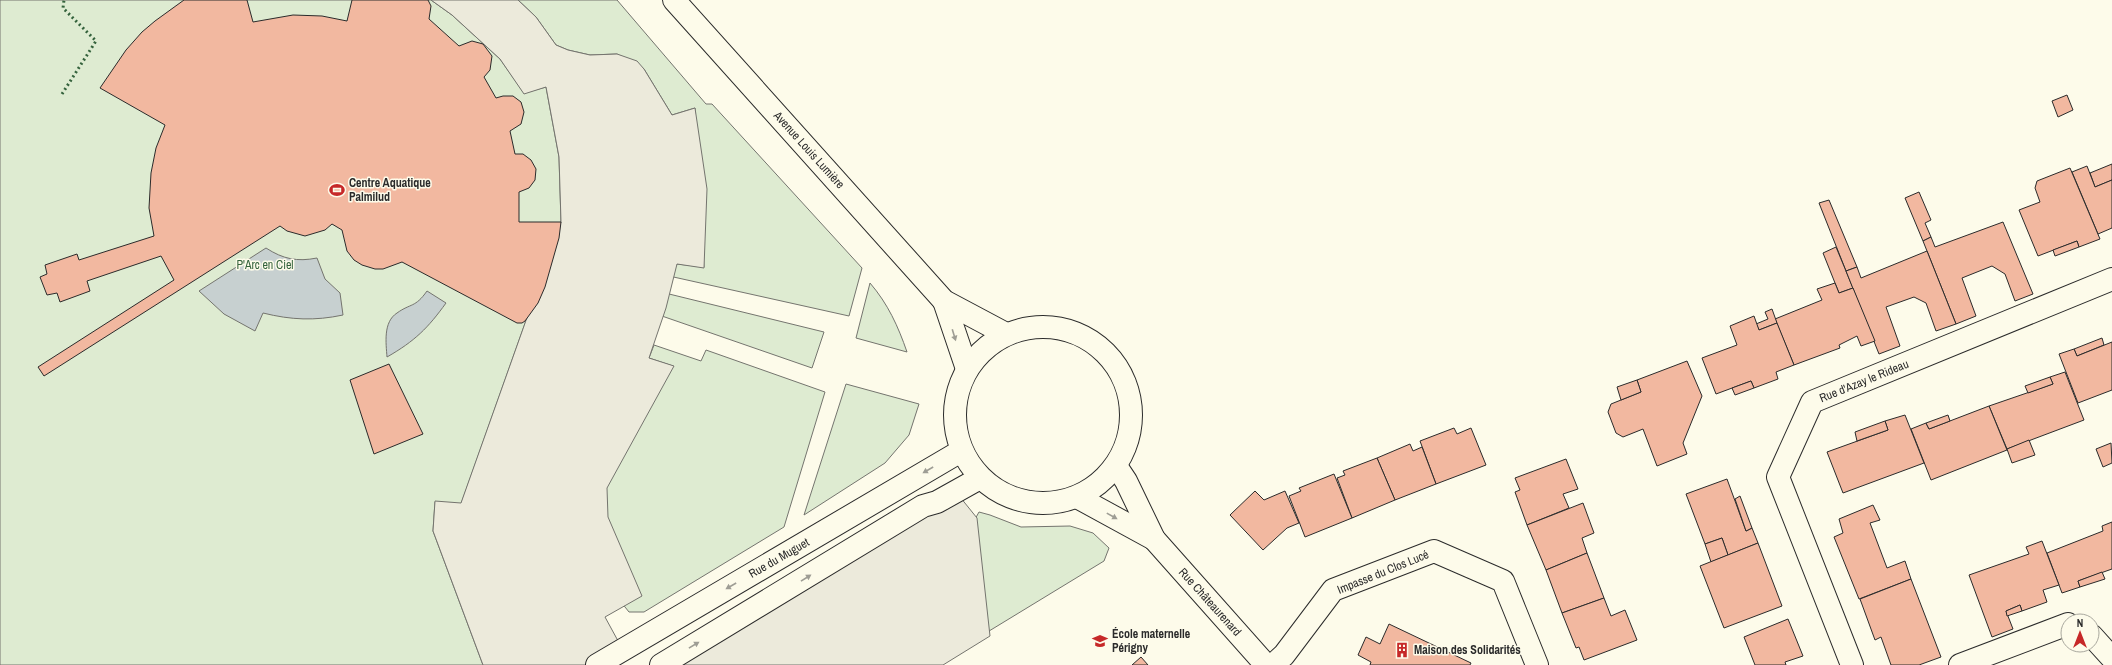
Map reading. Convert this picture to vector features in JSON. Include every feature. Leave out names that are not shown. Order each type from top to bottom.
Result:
[{"type":"street","name":"Avenue Louis Lumière","points":[[674,0],[944,301],[1006,334]]},
{"type":"street","name":"Rue d'Azay le Rideau","points":[[1852,665],[1778,477],[1812,402],[2112,279]]},
{"type":"street","name":"Avenue Louis Lumière","points":[[944,301],[967,369]]},
{"type":"street","points":[[1030,327],[1056,327],[1081,335],[1106,353],[1119,368],[1129,392],[1132,418],[1127,443],[1116,466],[1099,484],[1078,497],[1052,504],[1026,502],[1001,493],[980,478],[961,451],[955,430],[954,409],[958,388],[967,369],[984,349],[1006,334],[1030,327]]},
{"type":"street","name":"Rue du Muguet","points":[[597,665],[961,451]]},
{"type":"street","name":"Rue Châteaurenard","points":[[1116,466],[1126,481],[1154,539],[1266,665]]},
{"type":"street","points":[[661,665],[923,506],[937,502],[980,478]]},
{"type":"street","name":"Rue Châteaurenard","points":[[1078,497],[1154,539]]},
{"type":"street","name":"Impasse du Clos Lucé","points":[[1273,665],[1284,655],[1333,590],[1434,551],[1502,581],[1537,665]]},
{"type":"street","points":[[1960,665],[2060,627]]},
{"type":"street","points":[[2100,645],[2112,658]]},
{"type":"green space","name":"P'Arc en Ciel","points":[[0,0],[431,0],[452,15],[500,59],[524,93],[546,87],[559,157],[561,222],[461,504],[435,502],[433,531],[483,665],[0,665]]},
{"type":"green space","points":[[518,0],[617,0],[706,104],[712,104],[862,268],[849,316],[669,276],[677,264],[704,267],[695,108],[672,115],[644,69],[617,54],[590,55],[568,50],[556,45],[536,17]]},
{"type":"green space","points":[[870,283],[892,316],[907,352],[856,338]]},
{"type":"green space","points":[[665,293],[824,332],[812,368],[659,315]]},
{"type":"green space","points":[[654,345],[701,361],[706,350],[825,392],[784,527],[644,612],[629,612],[621,602],[600,516],[600,490],[673,366],[649,358]]},
{"type":"green space","points":[[846,384],[919,404],[909,435],[885,463],[804,515]]},
{"type":"green space","points":[[979,512],[1021,527],[1070,526],[1093,533],[1109,548],[1104,561],[953,653],[974,521]]},
{"type":"shaded area","points":[[431,0],[518,0],[536,17],[556,45],[568,50],[590,55],[617,54],[637,61],[644,69],[672,115],[695,108],[707,189],[704,268],[677,264],[666,308],[649,358],[674,366],[607,488],[608,517],[642,596],[605,617],[623,650],[597,665],[483,665],[433,531],[435,501],[461,503],[561,222],[559,157],[546,87],[524,94],[500,59],[452,15]]},
{"type":"shaded area","points":[[266,248],[278,255],[290,259],[303,260],[317,258],[325,279],[340,293],[343,315],[303,319],[263,313],[255,331],[224,314],[199,291]]},
{"type":"shaded area","points":[[427,291],[446,303],[433,320],[420,333],[406,345],[387,357],[386,333],[389,322],[397,313],[413,305]]},
{"type":"shaded area","points":[[956,492],[977,518],[990,636],[943,665],[682,665]]},
{"type":"building","name":"Centre Aquatique Palmilud","points":[[184,0],[247,0],[253,22],[293,15],[322,16],[347,21],[352,0],[428,0],[431,6],[429,19],[459,46],[472,41],[483,44],[492,56],[490,70],[484,77],[496,98],[513,96],[521,102],[524,112],[521,124],[510,131],[515,154],[523,154],[531,160],[536,169],[535,180],[529,188],[519,192],[519,222],[561,222],[559,238],[545,287],[538,303],[525,321],[522,323],[517,323],[402,262],[383,269],[375,269],[362,265],[354,260],[347,251],[342,230],[332,224],[325,230],[305,236],[287,231],[280,226],[44,376],[38,367],[174,280],[161,256],[87,281],[90,291],[60,302],[57,293],[47,295],[40,277],[47,274],[45,265],[77,254],[79,260],[154,236],[149,208],[151,173],[156,148],[165,125],[100,88],[126,50],[142,32]]},
{"type":"building","points":[[2067,95],[2073,110],[2058,117],[2052,101]]},
{"type":"building","points":[[2112,164],[2112,180],[2095,187],[2090,173]]},
{"type":"building","points":[[2087,166],[2095,187],[2112,180],[2112,228],[2098,234],[2072,172]]},
{"type":"building","points":[[2070,168],[2100,239],[2079,247],[2077,241],[2038,256],[2019,210],[2040,202],[2035,188],[2037,181]]},
{"type":"building","points":[[1919,192],[1931,220],[1925,223],[1931,237],[1923,241],[1905,198]]},
{"type":"building","points":[[1829,200],[1857,267],[1846,271],[1819,203]]},
{"type":"building","points":[[2003,222],[2033,294],[2015,301],[2005,274],[1992,266],[1962,278],[1976,316],[1956,324],[1923,241],[1931,237],[1935,247]]},
{"type":"building","points":[[2077,241],[2079,247],[2055,256],[2053,250]]},
{"type":"building","points":[[1836,247],[1853,288],[1839,293],[1823,253]]},
{"type":"building","points":[[1927,251],[1956,324],[1936,331],[1926,303],[1914,297],[1886,307],[1900,346],[1879,354],[1846,271],[1857,267],[1861,278]]},
{"type":"building","points":[[1835,283],[1839,293],[1853,288],[1875,341],[1861,346],[1857,336],[1839,345],[1840,348],[1794,365],[1775,319],[1822,300],[1817,289]]},
{"type":"building","points":[[1772,309],[1777,323],[1759,330],[1756,324],[1768,319],[1765,312]]},
{"type":"building","points":[[1754,316],[1759,330],[1777,323],[1794,365],[1776,372],[1778,379],[1754,388],[1751,381],[1716,394],[1702,358],[1737,345],[1730,326]]},
{"type":"building","points":[[2102,338],[2104,345],[2077,356],[2074,349]]},
{"type":"building","points":[[2112,342],[2112,390],[2078,403],[2059,354],[2074,349],[2077,356]]},
{"type":"building","points":[[1687,361],[1702,396],[1683,443],[1687,454],[1657,466],[1643,429],[1623,437],[1616,433],[1608,412],[1611,404],[1641,392],[1637,380]]},
{"type":"building","points":[[389,364],[423,434],[374,454],[350,380]]},
{"type":"building","points":[[2065,372],[2084,420],[2007,449],[1989,406],[2053,384],[2050,377]]},
{"type":"building","points":[[2050,377],[2053,384],[2028,393],[2025,386]]},
{"type":"building","points":[[1637,380],[1641,392],[1621,400],[1617,387]]},
{"type":"building","points":[[1751,381],[1754,388],[1735,395],[1732,388]]},
{"type":"building","points":[[1989,406],[2007,450],[1931,480],[1911,429],[1926,423],[1929,429]]},
{"type":"building","points":[[1905,415],[1924,463],[1843,493],[1827,452],[1888,430],[1885,421]]},
{"type":"building","points":[[1948,415],[1950,421],[1929,429],[1926,423]]},
{"type":"building","points":[[1885,421],[1888,430],[1857,441],[1855,432]]},
{"type":"building","points":[[1454,428],[1457,434],[1471,428],[1486,465],[1436,484],[1420,441]]},
{"type":"building","points":[[2029,440],[2035,455],[2012,463],[2007,449]]},
{"type":"building","points":[[2111,443],[2112,463],[2103,467],[2096,449]]},
{"type":"building","points":[[1410,444],[1413,451],[1422,447],[1436,484],[1395,500],[1377,458]]},
{"type":"building","points":[[1377,458],[1395,500],[1352,518],[1337,478],[1345,475],[1343,471]]},
{"type":"building","points":[[1566,459],[1578,489],[1563,494],[1569,508],[1527,525],[1515,492],[1520,490],[1515,478]]},
{"type":"building","points":[[1334,474],[1352,518],[1305,537],[1289,496],[1301,491],[1299,488]]},
{"type":"building","points":[[1727,479],[1746,531],[1752,528],[1758,543],[1728,555],[1722,538],[1705,544],[1686,494]]},
{"type":"building","points":[[1255,491],[1264,500],[1285,491],[1299,523],[1287,528],[1263,550],[1230,515]]},
{"type":"building","points":[[1740,496],[1752,528],[1746,531],[1735,499]]},
{"type":"building","points":[[1583,503],[1594,533],[1582,538],[1587,553],[1546,570],[1527,525]]},
{"type":"building","points":[[1873,505],[1880,520],[1870,523],[1887,568],[1905,561],[1911,579],[1859,599],[1834,537],[1843,533],[1839,519]]},
{"type":"building","points":[[2112,522],[2112,569],[2078,581],[2080,587],[2062,593],[2047,553],[2103,531],[2102,526]]},
{"type":"building","points":[[1722,538],[1728,555],[1711,562],[1705,544]]},
{"type":"building","points":[[2042,541],[2059,585],[2043,590],[2047,602],[2022,611],[2020,605],[2006,611],[2013,629],[1992,637],[1969,575],[2029,554],[2026,547]]},
{"type":"building","points":[[1758,543],[1782,606],[1724,628],[1700,566]]},
{"type":"building","points":[[1587,553],[1604,598],[1562,613],[1546,570]]},
{"type":"building","points":[[2102,572],[2105,579],[2080,587],[2078,581]]},
{"type":"building","points":[[1911,579],[1941,657],[1919,665],[1891,665],[1881,637],[1875,640],[1860,599]]},
{"type":"building","points":[[1604,598],[1611,616],[1625,610],[1637,640],[1584,660],[1579,647],[1576,648],[1562,613]]},
{"type":"building","points":[[2020,605],[2022,611],[2007,616],[2006,611]]},
{"type":"building","points":[[1788,619],[1803,656],[1785,662],[1786,665],[1755,665],[1744,637]]},
{"type":"building","name":"Maison des Solidarités","points":[[1389,624],[1471,663],[1470,665],[1370,665],[1371,662],[1358,655],[1366,637],[1380,644]]},
{"type":"building","points":[[1141,657],[1148,665],[1132,665]]},
{"type":"hedge","points":[[62,94],[96,41],[63,8],[64,0]]},
{"type":"place","name":"Centre Aquatique Palmilud","points":[[337,190]]},
{"type":"place","name":"École maternelle Périgny","points":[[1100,641]]},
{"type":"place","name":"Maison des Solidarités","points":[[1402,650]]}]
